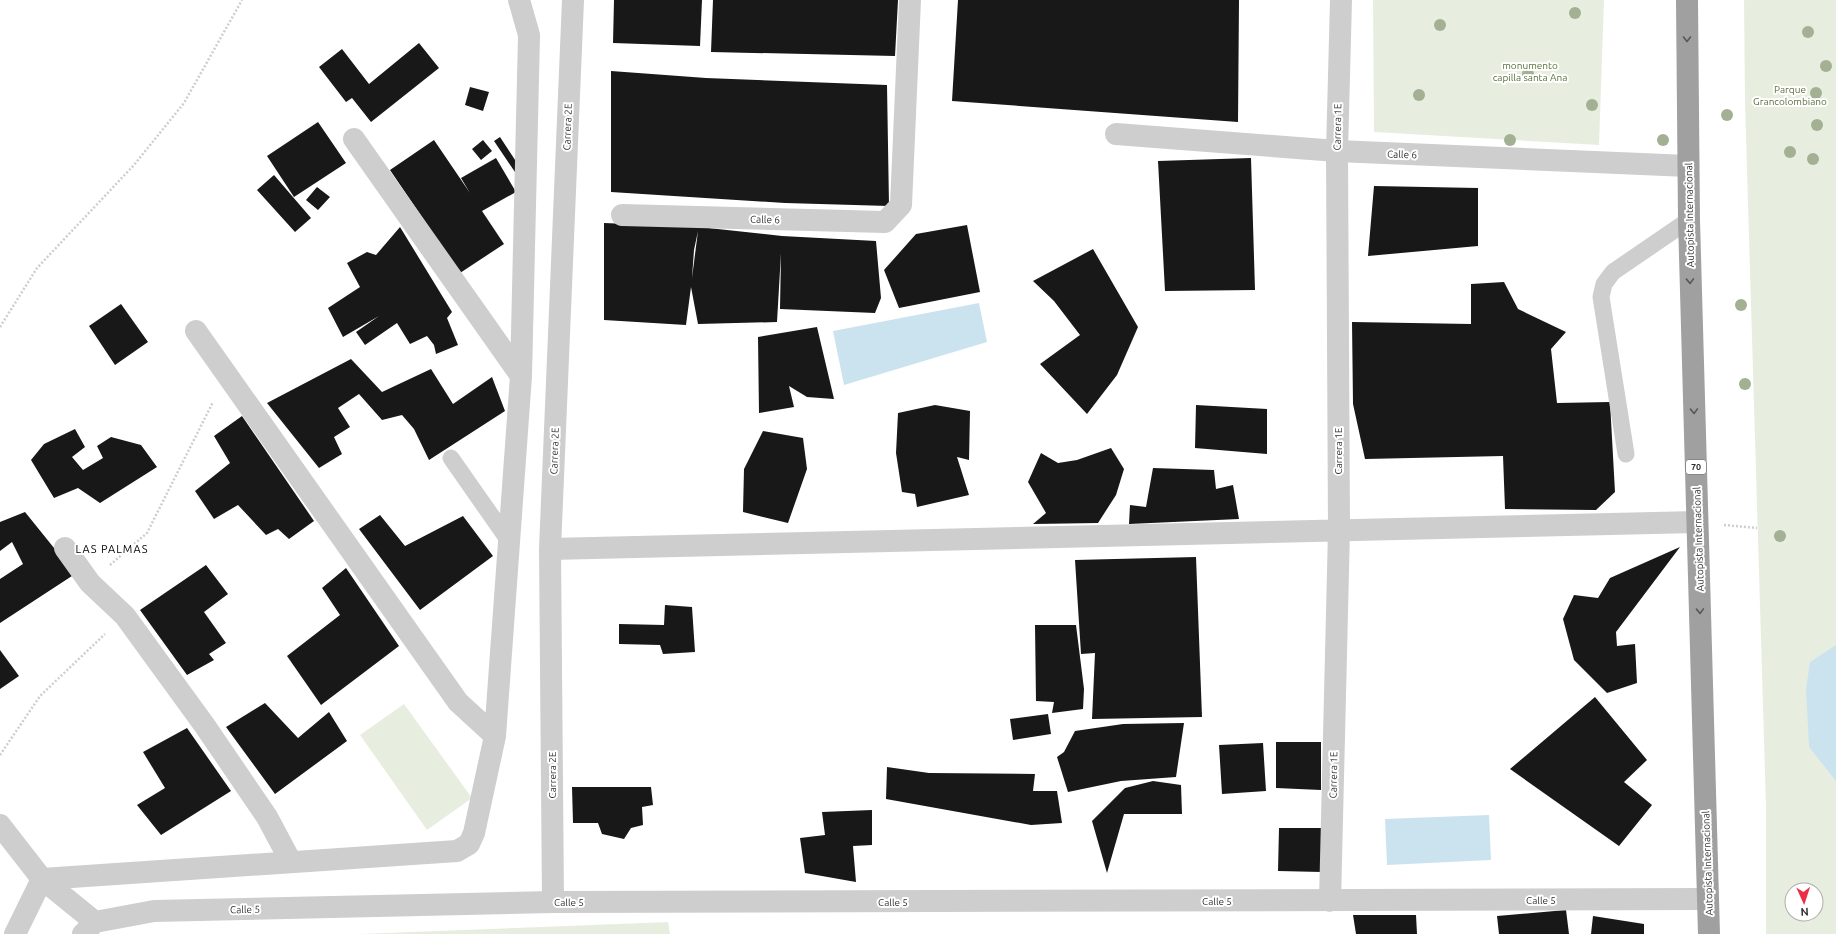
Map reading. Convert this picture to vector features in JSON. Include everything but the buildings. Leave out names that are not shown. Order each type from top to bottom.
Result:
[{"type":"highway","name":"Autopista Internacional","points":[[1687,0],[1688,220],[1709,934]]},
{"type":"street","points":[[42,879],[457,851],[470,844],[474,833],[495,736],[521,376],[529,35],[519,0]]},
{"type":"street","name":"Carrera 2E","points":[[553,902],[550,549],[572,0]]},
{"type":"street","name":"Calle 6","points":[[622,215],[885,222],[901,205],[910,0]]},
{"type":"street","name":"Carrera 1E","points":[[1330,901],[1339,530],[1337,151],[1341,0]]},
{"type":"street","name":"Calle 6","points":[[1116,134],[1337,151],[1688,166]]},
{"type":"street","points":[[354,139],[521,376]]},
{"type":"street","points":[[196,330],[458,702],[495,736]]},
{"type":"street","points":[[550,549],[1697,522]]},
{"type":"street","points":[[65,548],[90,582],[125,616],[205,726],[267,817],[291,862]]},
{"type":"street","points":[[0,825],[42,879],[89,928]]},
{"type":"street","points":[[15,934],[42,879]]},
{"type":"street","name":"Calle 5","points":[[89,928],[154,911],[553,902],[1708,899]]},
{"type":"lane","points":[[1626,454],[1601,297],[1604,284],[1613,272],[1688,220]]},
{"type":"lane","points":[[451,458],[509,541]]},
{"type":"path","points":[[0,327],[37,268],[134,165],[184,103],[242,0]]},
{"type":"path","points":[[90,582],[147,533],[227,375]]},
{"type":"path","points":[[1697,522],[1757,528]]},
{"type":"path","points":[[0,755],[40,696],[125,616]]},
{"type":"green space","name":"monumento capilla santa Ana","points":[[1373,0],[1604,0],[1599,145],[1374,132]]},
{"type":"green space","name":"Parque Grancolombiano","points":[[1744,0],[1836,0],[1836,934],[1766,934],[1766,808],[1745,103]]},
{"type":"green space","points":[[404,704],[472,798],[427,830],[360,735]]},
{"type":"green space","points":[[668,922],[670,934],[359,934]]},
{"type":"water","points":[[979,303],[987,342],[844,385],[833,331]]},
{"type":"water","points":[[1836,645],[1836,781],[1809,747],[1806,689],[1810,662]]},
{"type":"water","points":[[1489,815],[1491,860],[1387,865],[1385,819]]},
{"type":"district","name":"LAS PALMAS","points":[[112,549]]}]
